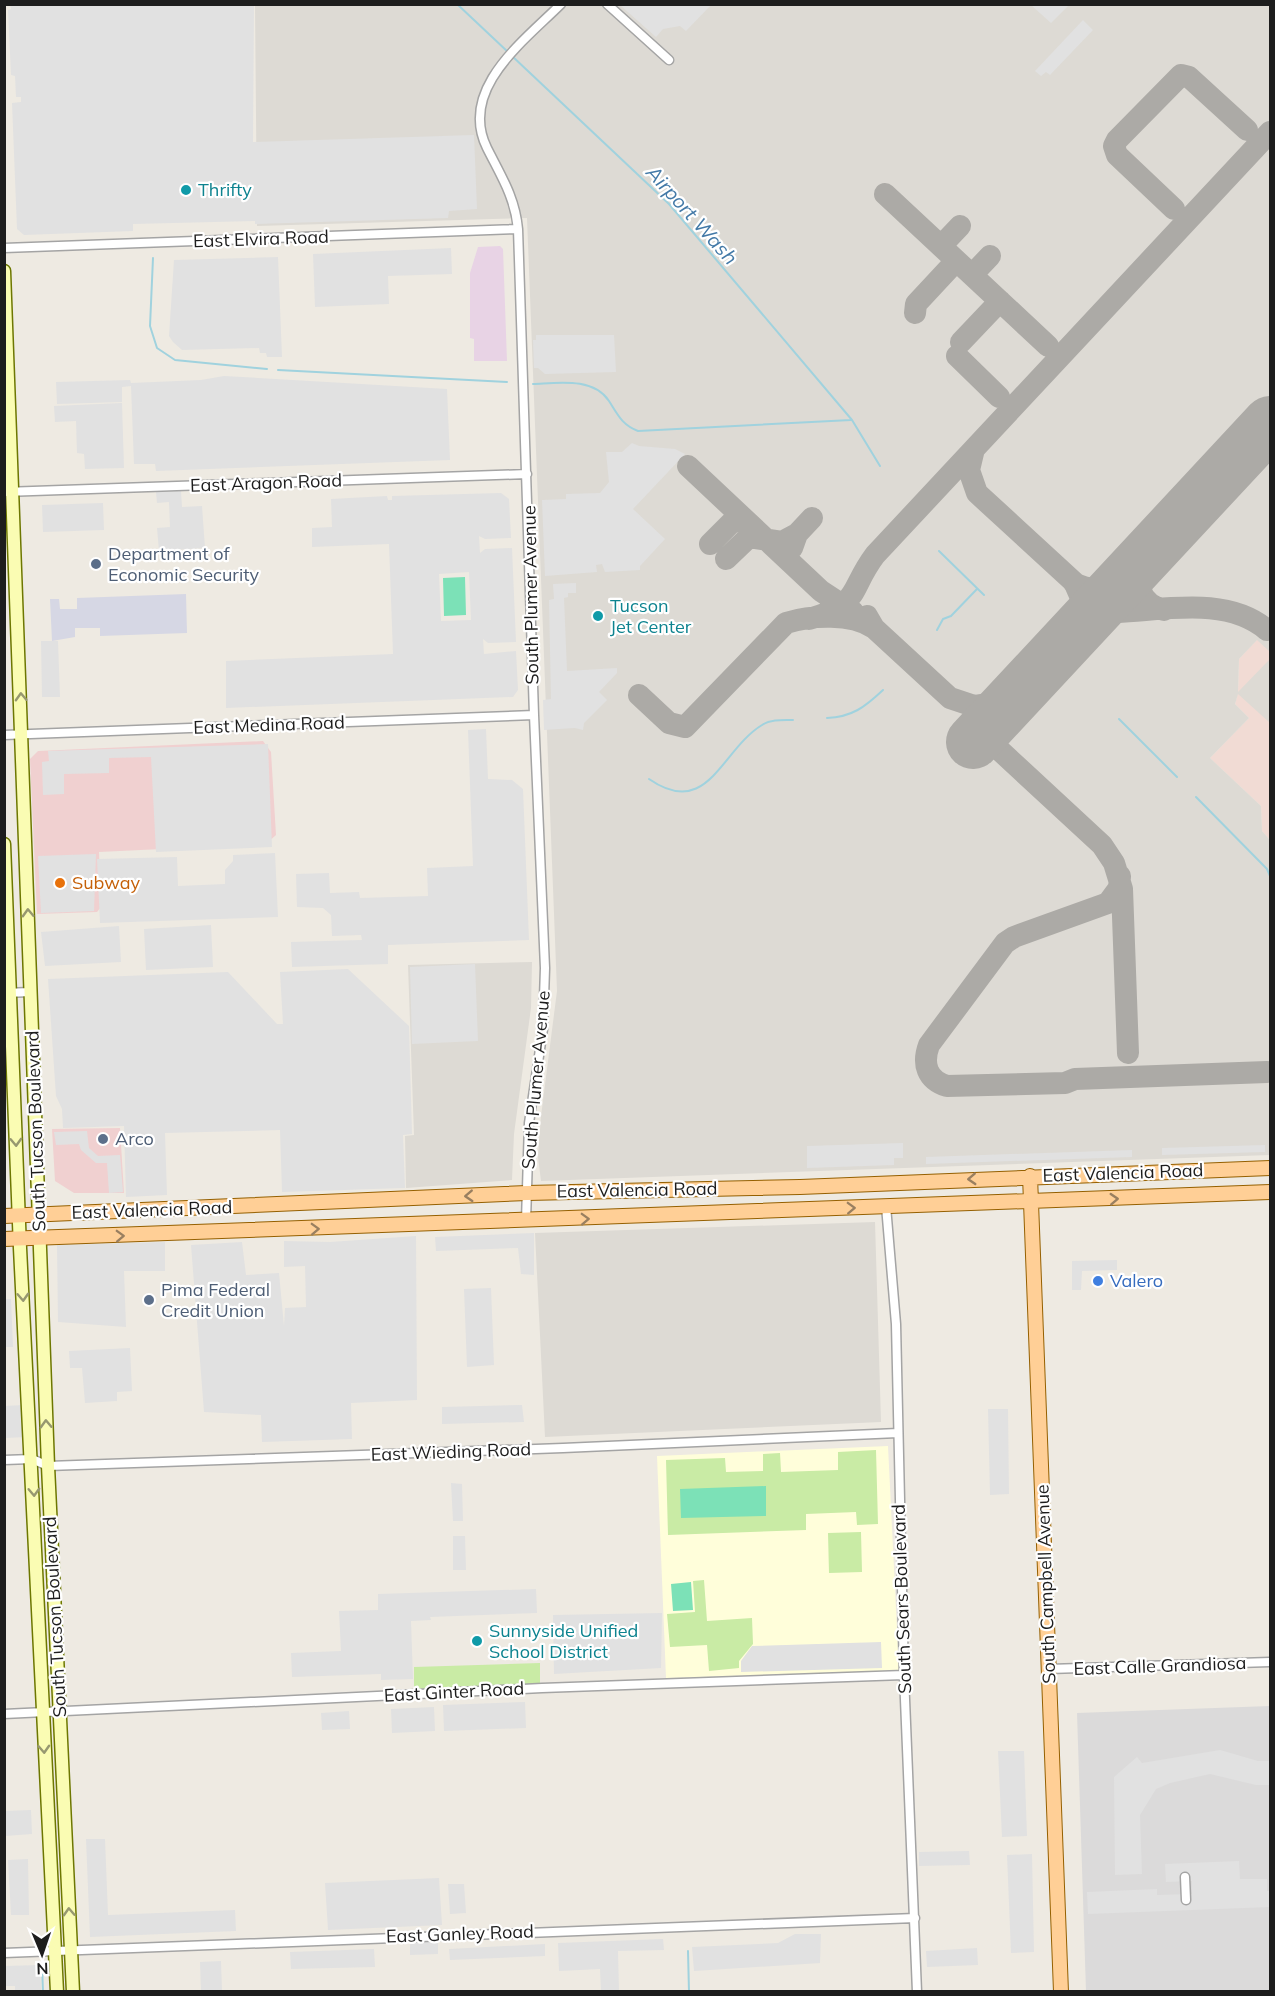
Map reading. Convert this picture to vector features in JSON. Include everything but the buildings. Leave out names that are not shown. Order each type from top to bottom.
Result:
[{"type":"main road","name":"South Tucson Boulevard","points":[[4,271],[9,492],[22,735],[48,1466],[73,1992]]},
{"type":"main road","name":"South Tucson Boulevard","points":[[4,844],[7,993],[20,1215],[57,1992]]},
{"type":"main road","name":"East Valencia Road","points":[[4,1216],[264,1206],[527,1192],[800,1187],[1270,1168]]},
{"type":"main road","name":"South Campbell Avenue","points":[[1030,1176],[1061,1992]]},
{"type":"main road","name":"East Valencia Road","points":[[4,1239],[1270,1192]]},
{"type":"main road","points":[[264,1206],[265,1231]]},
{"type":"street","name":"South Plumer Avenue","points":[[526,1221],[529,1123],[543,1029],[545,968],[518,229],[516,208],[508,185],[486,146],[480,128],[484,92],[499,68],[561,4]]},
{"type":"street","points":[[607,4],[669,60]]},
{"type":"street","name":"East Elvira Road","points":[[4,248],[518,229]]},
{"type":"street","name":"East Aragon Road","points":[[9,492],[527,474]]},
{"type":"street","name":"East Medina Road","points":[[4,735],[534,715]]},
{"type":"street","points":[[7,993],[31,992]]},
{"type":"street","name":"South Sears Boulevard","points":[[886,1206],[896,1324],[904,1675],[917,1992]]},
{"type":"street","name":"East Wieding Road","points":[[4,1460],[32,1459],[48,1466],[553,1449],[898,1433]]},
{"type":"street","name":"East Calle Grandiosa","points":[[1049,1670],[1270,1662]]},
{"type":"street","name":"East Ginter Road","points":[[4,1714],[542,1688],[904,1675]]},
{"type":"street","points":[[1185,1877],[1186,1900]]},
{"type":"street","name":"East Ganley Road","points":[[4,1953],[915,1918]]},
{"type":"shaded area","points":[[10,5],[254,5],[253,142],[474,135],[477,209],[449,211],[448,218],[255,224],[255,221],[133,224],[133,231],[24,235],[17,229],[12,103],[21,102],[21,97],[16,97],[15,76],[11,75],[8,10],[11,9]]},
{"type":"shaded area","points":[[255,5],[1270,5],[1270,652],[1257,640],[1239,659],[1238,692],[1270,659],[1270,723],[1238,694],[1235,704],[1249,718],[1210,758],[1261,806],[1262,831],[1269,839],[1270,1155],[541,1181],[538,1157],[541,1116],[557,991],[527,218],[257,226]]},
{"type":"shaded area","points":[[620,5],[711,5],[686,31],[680,26],[663,29],[656,37]]},
{"type":"shaded area","points":[[1031,5],[1069,5],[1051,23]]},
{"type":"shaded area","points":[[1083,20],[1093,30],[1050,75],[1046,72],[1041,76],[1035,71]]},
{"type":"shaded area","points":[[500,246],[503,249],[507,361],[474,361],[474,339],[470,338],[470,273],[478,247]]},
{"type":"shaded area","points":[[451,248],[452,274],[388,276],[389,304],[315,307],[313,254]]},
{"type":"shaded area","points":[[278,257],[282,357],[267,357],[266,353],[260,353],[259,348],[182,350],[173,342],[169,336],[174,260]]},
{"type":"shaded area","points":[[536,335],[614,335],[616,372],[545,374],[538,368],[534,368],[533,340],[536,340]]},
{"type":"shaded area","points":[[224,376],[447,389],[450,460],[156,471],[155,464],[134,464],[131,386],[122,387],[122,402],[57,404],[56,382],[130,380],[131,383],[201,380]]},
{"type":"shaded area","points":[[122,403],[124,468],[85,469],[84,454],[77,453],[76,421],[55,422],[54,406]]},
{"type":"shaded area","points":[[632,443],[639,446],[675,449],[685,454],[633,509],[665,539],[640,566],[640,570],[605,572],[602,564],[596,565],[597,572],[545,576],[542,500],[566,499],[566,494],[600,493],[609,482],[606,452],[622,452]]},
{"type":"shaded area","points":[[181,491],[182,507],[202,506],[205,548],[159,551],[157,528],[170,527],[169,502],[157,503],[156,492]]},
{"type":"shaded area","points":[[501,493],[509,499],[511,538],[485,539],[479,536],[480,553],[485,549],[512,548],[516,642],[488,643],[483,639],[484,654],[516,651],[518,690],[513,697],[226,708],[226,661],[393,654],[389,544],[312,547],[312,528],[332,527],[331,499],[387,496],[388,500],[392,500],[392,496]],"holes":[[[469,572],[471,620],[441,621],[439,574]]]},
{"type":"shaded area","points":[[103,503],[104,530],[43,532],[42,505]]},
{"type":"shaded area","points":[[576,583],[576,593],[568,593],[568,597],[564,598],[567,671],[617,668],[617,673],[599,692],[607,700],[584,723],[583,730],[575,728],[544,730],[543,700],[551,699],[549,600],[554,599],[553,584]]},
{"type":"shaded area","points":[[186,594],[187,633],[100,636],[100,628],[75,628],[75,637],[52,641],[50,599],[59,599],[60,609],[77,609],[77,598]]},
{"type":"shaded area","points":[[1270,626],[1270,880],[1269,839],[1262,831],[1261,806],[1210,758],[1249,718],[1235,704],[1238,693],[1239,659]]},
{"type":"shaded area","points":[[41,641],[58,641],[60,697],[42,697]]},
{"type":"shaded area","points":[[486,729],[488,779],[512,780],[523,789],[529,940],[388,945],[388,964],[292,967],[291,942],[362,940],[361,935],[332,936],[331,915],[323,908],[297,907],[296,874],[329,873],[330,893],[359,892],[360,898],[428,896],[427,868],[473,866],[468,730]]},
{"type":"shaded area","points":[[263,741],[271,752],[276,835],[266,844],[99,852],[101,907],[97,912],[37,914],[30,759],[38,751]]},
{"type":"shaded area","points":[[268,744],[272,847],[156,852],[151,757],[109,758],[109,773],[64,774],[64,794],[43,795],[42,762],[49,761],[48,751]]},
{"type":"shaded area","points":[[275,853],[278,917],[100,923],[97,859],[177,857],[178,886],[225,884],[225,870],[233,861],[233,855]]},
{"type":"shaded area","points":[[96,854],[94,911],[41,913],[38,856]]},
{"type":"shaded area","points":[[211,925],[213,967],[146,970],[144,929]]},
{"type":"shaded area","points":[[119,926],[121,962],[45,966],[41,932]]},
{"type":"shaded area","points":[[532,962],[531,1008],[514,1134],[512,1180],[406,1188],[405,1136],[414,1135],[408,965]]},
{"type":"shaded area","points":[[475,964],[478,1041],[412,1044],[410,967]]},
{"type":"shaded area","points":[[348,969],[409,1026],[412,1134],[403,1135],[405,1188],[282,1192],[280,1130],[165,1133],[167,1195],[126,1197],[124,1126],[63,1128],[62,1109],[56,1096],[48,979],[228,972],[277,1024],[283,1024],[280,972]]},
{"type":"shaded area","points":[[120,1128],[124,1193],[74,1193],[55,1181],[52,1129]]},
{"type":"shaded area","points":[[87,1131],[89,1148],[98,1156],[120,1155],[123,1192],[109,1193],[107,1163],[96,1163],[81,1150],[79,1144],[56,1145],[54,1132]]},
{"type":"shaded area","points":[[903,1143],[903,1158],[894,1158],[894,1165],[807,1168],[807,1146]]},
{"type":"shaded area","points":[[1265,1145],[1265,1152],[1162,1155],[1162,1148]]},
{"type":"shaded area","points":[[1132,1150],[1132,1157],[926,1164],[926,1157]]},
{"type":"shaded area","points":[[875,1222],[881,1422],[545,1437],[535,1233]]},
{"type":"shaded area","points":[[534,1233],[534,1275],[521,1274],[518,1248],[436,1251],[435,1237]]},
{"type":"shaded area","points":[[416,1236],[417,1400],[351,1403],[352,1439],[262,1442],[261,1415],[204,1412],[191,1245],[242,1242],[246,1275],[279,1273],[284,1326],[285,1308],[306,1307],[305,1266],[284,1267],[284,1241],[330,1242]]},
{"type":"shaded area","points":[[165,1242],[165,1271],[124,1271],[126,1327],[58,1322],[57,1245]]},
{"type":"shaded area","points":[[1117,1260],[1117,1270],[1082,1271],[1081,1290],[1072,1290],[1072,1261]]},
{"type":"shaded area","points":[[491,1288],[494,1365],[467,1367],[464,1289]]},
{"type":"shaded area","points":[[4,1299],[11,1299],[13,1347],[5,1347]]},
{"type":"shaded area","points":[[130,1348],[132,1391],[117,1392],[117,1401],[85,1403],[82,1368],[70,1368],[69,1351]]},
{"type":"shaded area","points":[[24,1405],[27,1437],[5,1438],[4,1406]]},
{"type":"shaded area","points":[[522,1405],[524,1422],[442,1424],[442,1407]]},
{"type":"shaded area","points":[[988,1409],[1008,1409],[1009,1494],[990,1495]]},
{"type":"shaded area","points":[[888,1446],[899,1671],[666,1678],[657,1456]]},
{"type":"shaded area","points":[[451,1483],[462,1484],[463,1521],[453,1521]]},
{"type":"shaded area","points":[[453,1536],[465,1536],[466,1570],[453,1570]]},
{"type":"shaded area","points":[[536,1589],[537,1613],[430,1617],[431,1620],[411,1621],[413,1679],[381,1680],[381,1674],[292,1677],[291,1653],[341,1651],[339,1611],[378,1610],[378,1594]]},
{"type":"shaded area","points":[[662,1613],[661,1668],[554,1674],[553,1615]]},
{"type":"shaded area","points":[[881,1642],[882,1668],[741,1672],[741,1661],[752,1646]]},
{"type":"shaded area","points":[[525,1702],[526,1728],[444,1731],[443,1705]]},
{"type":"shaded area","points":[[1270,1706],[1270,1991],[1086,1991],[1077,1713]]},
{"type":"shaded area","points":[[434,1707],[435,1731],[392,1733],[391,1709]]},
{"type":"shaded area","points":[[349,1711],[350,1729],[322,1730],[321,1713]]},
{"type":"shaded area","points":[[1220,1750],[1258,1761],[1270,1761],[1270,1785],[1256,1785],[1210,1774],[1170,1783],[1156,1789],[1140,1815],[1142,1874],[1115,1875],[1114,1777],[1137,1757],[1142,1763]]},
{"type":"shaded area","points":[[998,1751],[1024,1751],[1027,1836],[1002,1837]]},
{"type":"shaded area","points":[[31,1810],[32,1834],[5,1836],[5,1811]]},
{"type":"shaded area","points":[[86,1839],[105,1839],[108,1915],[235,1910],[236,1931],[90,1937]]},
{"type":"shaded area","points":[[969,1851],[970,1865],[919,1866],[919,1852]]},
{"type":"shaded area","points":[[1032,1854],[1034,1952],[1011,1953],[1007,1855]]},
{"type":"shaded area","points":[[28,1859],[29,1915],[11,1915],[8,1860]]},
{"type":"shaded area","points":[[1239,1861],[1240,1879],[1267,1879],[1270,1907],[1088,1914],[1087,1892],[1157,1889],[1157,1895],[1192,1894],[1192,1881],[1166,1882],[1165,1864]]},
{"type":"shaded area","points":[[439,1878],[442,1925],[328,1930],[325,1883]]},
{"type":"shaded area","points":[[448,1884],[464,1884],[466,1913],[450,1914]]},
{"type":"shaded area","points":[[795,1934],[821,1934],[820,1963],[694,1971],[692,1947],[778,1943]]},
{"type":"shaded area","points":[[438,1939],[438,1954],[410,1955],[410,1940]]},
{"type":"shaded area","points":[[663,1939],[664,1950],[618,1951],[619,1991],[601,1991],[600,1969],[559,1971],[558,1943]]},
{"type":"shaded area","points":[[545,1944],[545,1956],[450,1960],[449,1949]]},
{"type":"shaded area","points":[[977,1948],[978,1965],[927,1967],[926,1951]]},
{"type":"shaded area","points":[[374,1949],[375,1967],[291,1969],[290,1952]]},
{"type":"shaded area","points":[[221,1961],[222,1991],[201,1991],[200,1962]]},
{"type":"shaded area","points":[[40,1965],[41,1991],[15,1991],[15,1986],[5,1986],[5,1966]]},
{"type":"green space","points":[[465,577],[466,615],[444,616],[443,578]]},
{"type":"green space","points":[[876,1450],[878,1524],[857,1525],[856,1512],[806,1514],[806,1530],[668,1535],[666,1460],[725,1458],[726,1472],[763,1471],[763,1454],[780,1453],[781,1472],[838,1470],[838,1452]]},
{"type":"green space","points":[[766,1486],[766,1516],[681,1518],[680,1489]]},
{"type":"green space","points":[[861,1532],[862,1572],[829,1573],[828,1533]]},
{"type":"green space","points":[[704,1580],[707,1621],[752,1618],[753,1644],[739,1661],[739,1668],[709,1671],[707,1645],[670,1647],[667,1614],[695,1612],[693,1581]]},
{"type":"green space","points":[[691,1582],[693,1610],[673,1611],[671,1584]]},
{"type":"green space","points":[[540,1663],[540,1684],[414,1689],[414,1667]]},
{"type":"waterway","name":"Airport Wash","points":[[457,4],[508,52]]},
{"type":"waterway","name":"Airport Wash","points":[[512,56],[669,204],[852,420],[880,466]]},
{"type":"waterway","points":[[153,258],[150,326],[157,348],[175,360],[267,369]]},
{"type":"waterway","points":[[278,370],[507,382]]},
{"type":"waterway","points":[[533,384],[574,383],[594,388],[609,401],[624,423],[638,431],[851,420]]},
{"type":"waterway","points":[[939,551],[984,595]]},
{"type":"waterway","points":[[937,630],[943,619],[951,616],[977,589]]},
{"type":"waterway","points":[[827,718],[844,716],[858,710],[883,690]]},
{"type":"waterway","points":[[1119,719],[1177,777]]},
{"type":"waterway","points":[[649,779],[669,789],[686,791],[700,787],[712,777],[748,736],[762,725],[773,721],[793,720]]},
{"type":"waterway","points":[[1196,797],[1267,869],[1270,876]]},
{"type":"waterway","points":[[688,1951],[689,1992]]},
{"type":"waterway","points":[[42,1966],[43,1992]]},
{"type":"taxiway","points":[[1174,209],[1117,155],[1114,146],[1117,140],[1181,75],[1189,77],[1247,130]]},
{"type":"taxiway","points":[[809,619],[838,608],[846,602],[875,555],[1270,132]]},
{"type":"taxiway","points":[[885,194],[1048,346]]},
{"type":"taxiway","points":[[941,246],[960,226]]},
{"type":"taxiway","points":[[972,275],[990,256]]},
{"type":"taxiway","points":[[915,313],[916,304],[956,261]]},
{"type":"taxiway","points":[[961,342],[1000,301]]},
{"type":"taxiway","points":[[957,356],[999,397]]},
{"type":"taxiway","points":[[974,449],[969,470],[977,493],[1100,606],[1117,612],[1175,608],[1215,609],[1251,619],[1267,630]]},
{"type":"taxiway","points":[[688,466],[821,591],[853,612]]},
{"type":"taxiway","points":[[792,548],[797,534],[812,518]]},
{"type":"taxiway","points":[[710,544],[734,520],[749,524]]},
{"type":"taxiway","points":[[726,559],[749,537],[782,542],[797,534]]},
{"type":"taxiway","points":[[1144,559],[1139,575],[1140,590],[1148,602],[1164,610]]},
{"type":"taxiway","points":[[1074,583],[1087,588],[1099,589],[1124,581]]},
{"type":"taxiway","points":[[1075,584],[1082,600],[1079,629]]},
{"type":"taxiway","points":[[867,616],[874,628],[950,698],[974,706],[1012,700]]},
{"type":"taxiway","points":[[639,695],[669,723],[685,727],[786,623],[807,618],[831,617],[854,620],[874,628]]},
{"type":"taxiway","points":[[981,733],[1102,845],[1114,863],[1122,889],[1128,1053]]},
{"type":"taxiway","points":[[1120,876],[1119,888],[1108,903],[1014,937],[1005,943],[929,1045],[926,1065],[931,1075],[935,1080],[947,1086],[1065,1083],[1075,1079],[1267,1072]]},
{"type":"runway","points":[[973,742],[1270,423]]},
{"type":"place","name":"Thrifty","points":[[186,190]]},
{"type":"place","name":"Department of Economic Security","points":[[96,564]]},
{"type":"place","name":"Tucson Jet Center","points":[[598,616]]},
{"type":"place","name":"Subway","points":[[60,883]]},
{"type":"place","name":"Arco","points":[[103,1139]]},
{"type":"place","name":"Valero","points":[[1098,1281]]},
{"type":"place","name":"Pima Federal Credit Union","points":[[149,1300]]},
{"type":"place","name":"Sunnyside Unified School District","points":[[477,1641]]}]
